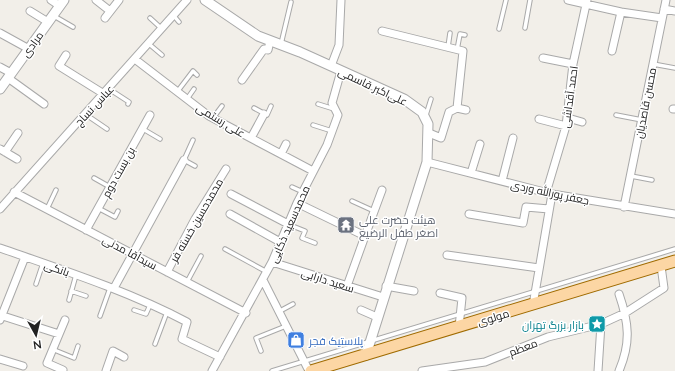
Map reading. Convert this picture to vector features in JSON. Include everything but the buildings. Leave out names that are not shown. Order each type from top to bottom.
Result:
[{"type":"main road","name":"مولوی","points":[[310,371],[675,261]]},
{"type":"street","points":[[51,0],[62,3]]},
{"type":"street","points":[[96,0],[110,11]]},
{"type":"street","points":[[105,18],[119,0]]},
{"type":"street","name":"عباس نساج","points":[[0,209],[85,114],[136,60],[188,0]]},
{"type":"street","name":"علی‌اکبر قاسمی","points":[[206,0],[258,36],[332,66],[404,99],[422,112],[425,117]]},
{"type":"street","points":[[332,66],[338,44],[341,0]]},
{"type":"street","points":[[568,0],[587,2],[621,12],[662,18]]},
{"type":"street","name":"محسن قاصدیان","points":[[624,207],[666,0]]},
{"type":"street","name":"احمد آقداشی","points":[[533,305],[549,209],[549,194],[568,118],[574,64],[587,2]]},
{"type":"street","name":"مرادی","points":[[0,89],[62,3]]},
{"type":"street","points":[[664,9],[675,11]]},
{"type":"street","points":[[30,11],[51,19]]},
{"type":"street","points":[[612,51],[621,12]]},
{"type":"street","points":[[382,31],[460,50],[457,108]]},
{"type":"street","points":[[0,33],[29,49]]},
{"type":"street","points":[[242,80],[264,49],[268,50],[270,41]]},
{"type":"street","points":[[66,55],[59,66],[107,91]]},
{"type":"street","points":[[543,58],[574,64]]},
{"type":"street","name":"علی رستمی","points":[[136,60],[213,118],[313,171]]},
{"type":"street","points":[[0,67],[44,104]]},
{"type":"street","name":"محمدسعید ذکایی","points":[[212,371],[246,313],[282,242],[290,225],[297,203],[332,131],[338,115],[332,103],[341,71]]},
{"type":"street","points":[[429,133],[441,138],[449,112],[457,108],[466,110]]},
{"type":"street","points":[[251,138],[264,114]]},
{"type":"street","name":"بن بست دوم","points":[[86,230],[150,115]]},
{"type":"street","points":[[366,355],[386,286],[427,162],[429,133],[428,124],[425,117]]},
{"type":"street","points":[[568,118],[582,122]]},
{"type":"street","points":[[539,119],[566,126]]},
{"type":"street","points":[[17,159],[2,150],[18,133]]},
{"type":"street","points":[[502,181],[513,138]]},
{"type":"street","points":[[281,154],[286,144]]},
{"type":"street","points":[[471,173],[480,144]]},
{"type":"street","points":[[113,288],[184,160]]},
{"type":"street","name":"جعفر پورالله وردی","points":[[427,162],[549,194],[675,214]]},
{"type":"street","name":"محمدحسین خسته فر","points":[[167,272],[226,169]]},
{"type":"street","points":[[347,286],[382,190]]},
{"type":"street","name":"سیدآقا مدنی","points":[[14,192],[246,313]]},
{"type":"street","points":[[231,194],[290,225]]},
{"type":"street","points":[[297,203],[365,236]]},
{"type":"street","points":[[469,214],[523,223],[526,207],[549,209]]},
{"type":"street","points":[[230,214],[282,242]]},
{"type":"street","name":"بانکی","points":[[0,248],[113,288],[167,312],[187,322],[182,339],[220,357]]},
{"type":"street","points":[[447,255],[539,268]]},
{"type":"street","points":[[25,257],[1,317],[59,334]]},
{"type":"street","name":"سعید دارابی","points":[[272,262],[383,297]]},
{"type":"street","name":"معظم","points":[[422,371],[485,362],[548,337],[601,324],[625,313],[664,288],[660,266]]},
{"type":"street","points":[[263,280],[280,311],[304,362],[310,371]]},
{"type":"street","points":[[386,286],[414,291]]},
{"type":"street","points":[[440,293],[462,298],[459,327]]},
{"type":"street","points":[[619,294],[625,313],[628,330],[626,354],[619,371]]},
{"type":"street","points":[[361,310],[377,318]]},
{"type":"street","points":[[63,370],[47,363],[65,320]]},
{"type":"street","points":[[598,371],[601,324]]},
{"type":"street","points":[[106,371],[113,351],[124,357]]},
{"type":"street","points":[[0,359],[23,366]]},
{"type":"lane","points":[[499,29],[506,0]]},
{"type":"lane","points":[[524,28],[530,0]]},
{"type":"lane","points":[[281,45],[291,2]]},
{"type":"lane","points":[[174,16],[179,22]]},
{"type":"lane","points":[[150,18],[162,29]]},
{"type":"lane","points":[[51,19],[73,27]]},
{"type":"lane","points":[[448,47],[450,33]]},
{"type":"lane","points":[[460,50],[460,34],[466,36]]},
{"type":"lane","points":[[149,44],[162,56]]},
{"type":"lane","points":[[653,64],[675,68]]},
{"type":"lane","points":[[177,92],[193,72],[197,75]]},
{"type":"lane","points":[[187,99],[194,89]]},
{"type":"lane","points":[[107,91],[129,102],[128,104]]},
{"type":"lane","points":[[425,117],[431,99]]},
{"type":"lane","points":[[318,104],[336,109]]},
{"type":"lane","points":[[213,118],[222,106]]},
{"type":"lane","points":[[254,108],[267,116],[271,106]]},
{"type":"lane","points":[[85,114],[107,129]]},
{"type":"lane","points":[[616,115],[642,120]]},
{"type":"lane","points":[[313,125],[332,131]]},
{"type":"lane","points":[[142,129],[160,139]]},
{"type":"lane","points":[[193,140],[184,160],[195,166]]},
{"type":"lane","points":[[630,176],[652,180]]},
{"type":"lane","points":[[94,178],[110,187]]},
{"type":"lane","points":[[292,187],[303,192]]},
{"type":"lane","points":[[47,209],[56,190]]},
{"type":"lane","points":[[352,201],[374,211]]},
{"type":"lane","points":[[98,208],[115,217],[118,211]]},
{"type":"lane","points":[[290,225],[305,231],[302,238],[315,243]]},
{"type":"lane","points":[[225,249],[267,272]]},
{"type":"lane","points":[[272,371],[536,290],[675,250]]},
{"type":"lane","points":[[187,282],[201,256]]},
{"type":"lane","points":[[36,284],[43,263]]},
{"type":"lane","points":[[69,300],[76,275]]},
{"type":"lane","points":[[100,316],[113,288]]},
{"type":"lane","points":[[71,291],[86,296]]},
{"type":"lane","points":[[280,311],[293,304]]},
{"type":"lane","points":[[134,310],[146,314],[150,305]]},
{"type":"lane","points":[[155,344],[167,312]]},
{"type":"lane","points":[[261,351],[256,338],[287,325]]},
{"type":"lane","points":[[52,349],[74,358],[78,346]]},
{"type":"place","name":"هیئت حضرت علی اصغر طفل الرضیع","points":[[346,225]]},
{"type":"place","name":"بازار بزرگ تهران","points":[[597,324]]},
{"type":"place","name":"پلاستیک فجر","points":[[296,340]]}]
